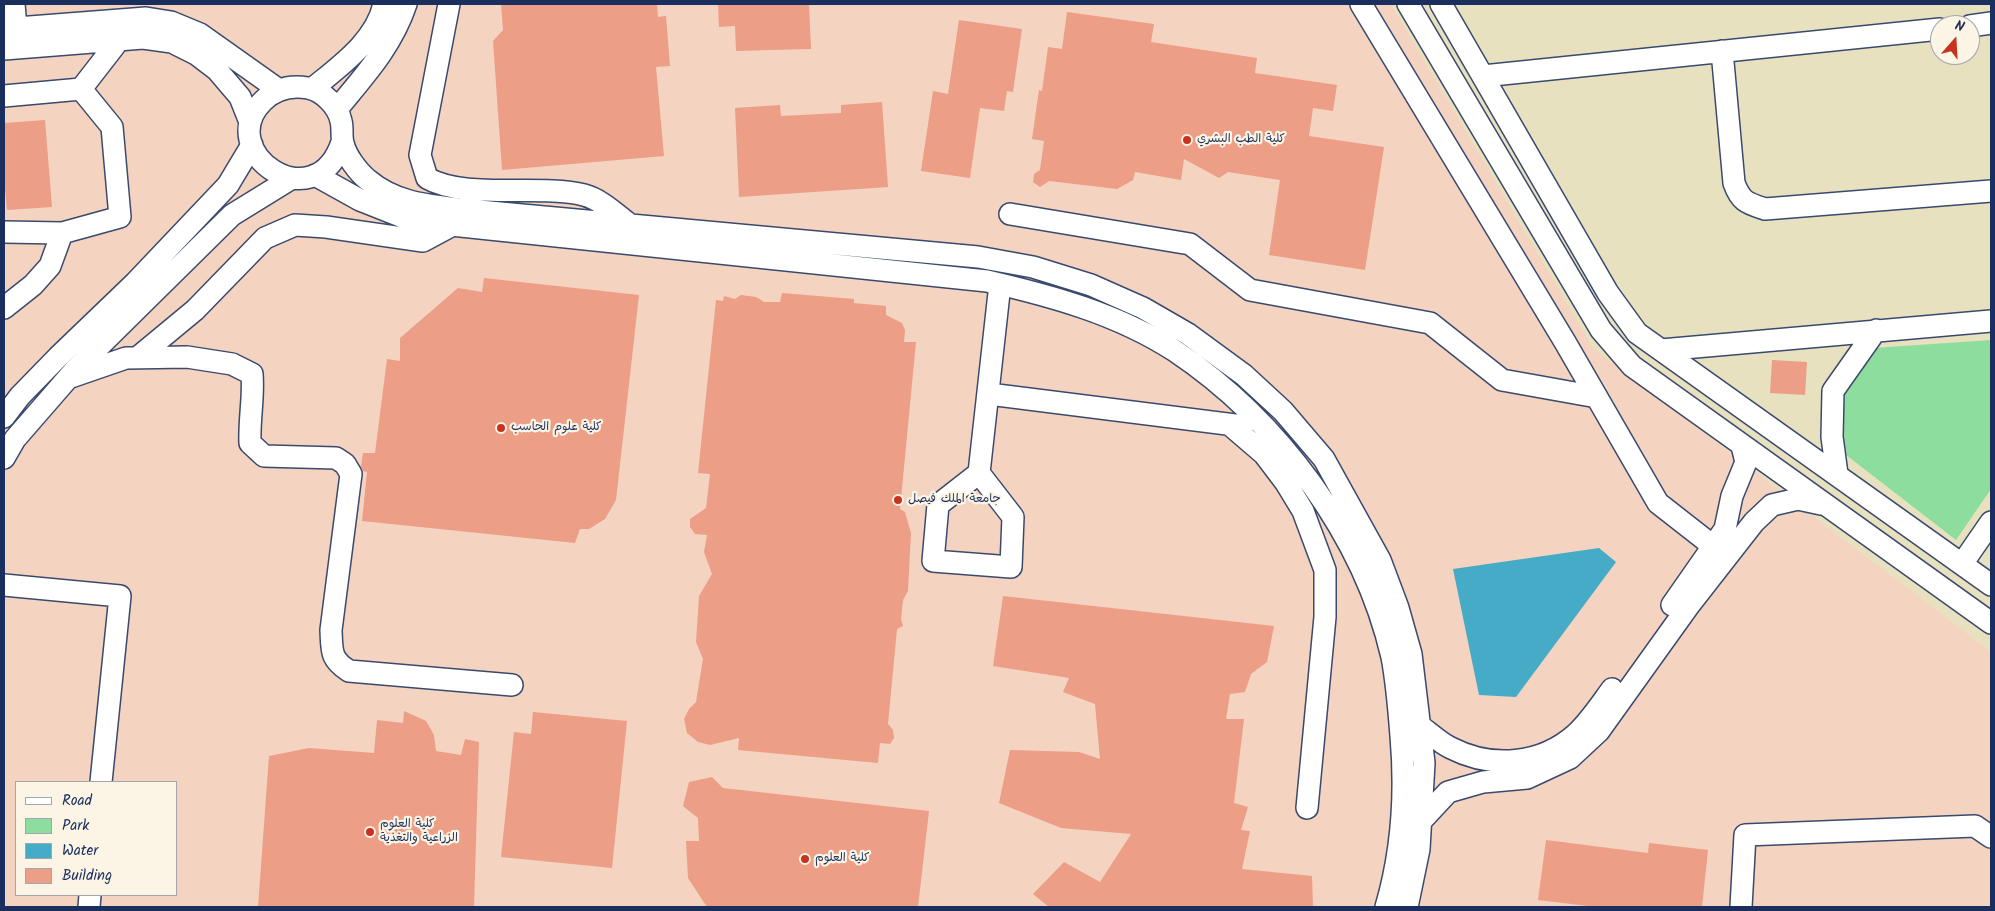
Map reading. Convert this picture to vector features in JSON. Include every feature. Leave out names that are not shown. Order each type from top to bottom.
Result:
[{"type":"street","points":[[14,4],[10,28],[146,18],[171,22],[200,34],[279,90]]},
{"type":"street","points":[[449,4],[420,155],[427,178],[438,184],[460,188],[585,195],[629,224]]},
{"type":"street","points":[[1361,4],[1658,504],[1713,546]]},
{"type":"street","points":[[1408,4],[1601,330],[1632,366],[1991,623]]},
{"type":"street","points":[[1442,4],[1608,293],[1637,333],[1991,585]]},
{"type":"street","points":[[312,88],[360,48],[381,17],[401,5]]},
{"type":"street","points":[[337,110],[398,29],[401,5]]},
{"type":"street","points":[[1483,76],[1930,30]]},
{"type":"street","points":[[4,49],[143,38],[172,42],[196,54],[217,70],[240,97],[250,122],[252,144],[257,155],[271,171],[292,178]]},
{"type":"street","points":[[4,96],[81,89],[119,40]]},
{"type":"street","points":[[1722,51],[1734,183],[1739,197],[1750,204],[1765,209],[1991,191]]},
{"type":"street","points":[[250,122],[260,103],[279,90],[300,86],[312,88],[322,94],[337,110],[341,120],[342,142],[350,159],[368,180],[391,195],[411,203],[457,209],[978,257],[1033,267],[1091,286],[1143,308],[1188,334],[1244,375],[1283,412],[1324,459],[1380,560],[1398,608],[1411,654],[1420,726],[1413,758]]},
{"type":"street","points":[[4,232],[62,233],[120,218],[112,127],[81,89]]},
{"type":"street","points":[[4,458],[15,439],[68,378],[232,215],[292,178],[315,175],[332,162],[342,142]]},
{"type":"street","points":[[4,417],[20,396],[135,283],[228,185],[242,166],[252,144]]},
{"type":"street","points":[[315,175],[360,200],[413,221],[896,270],[1000,284],[1084,307],[1133,328],[1175,351],[1229,392],[1268,429],[1306,476],[1336,522],[1361,571],[1382,621],[1392,658],[1413,758],[1413,784],[1421,821],[1419,850],[1407,907]]},
{"type":"street","points":[[1010,214],[1190,244],[1250,290],[1430,323],[1502,380],[1596,397]]},
{"type":"street","points":[[136,358],[195,310],[265,238],[295,226],[326,227],[423,241],[451,226]]},
{"type":"street","points":[[4,308],[33,285],[50,266],[62,233]]},
{"type":"street","points":[[980,473],[938,505],[934,561],[1011,566],[1013,517],[980,473],[1000,284]]},
{"type":"street","points":[[1661,350],[1991,321]]},
{"type":"street","points":[[1837,474],[1832,436],[1833,391],[1876,330]]},
{"type":"street","points":[[68,378],[126,358],[187,357],[232,364],[252,374],[253,394],[248,418],[250,443],[264,456],[336,458],[345,464],[351,474],[331,630],[332,651],[337,663],[349,670],[512,686]]},
{"type":"street","points":[[989,394],[1268,429]]},
{"type":"street","points":[[1229,424],[1264,454],[1286,483],[1303,511],[1325,570],[1325,617],[1307,808]]},
{"type":"street","points":[[1413,758],[1476,758],[1505,763],[1538,757],[1576,734],[1601,704],[1725,528],[1732,496],[1746,462],[1742,446]]},
{"type":"street","points":[[1413,784],[1479,783],[1527,778],[1570,758],[1599,730],[1690,604],[1754,522],[1772,505],[1798,499],[1823,504]]},
{"type":"street","points":[[1962,564],[1991,522]]},
{"type":"street","points":[[4,585],[120,596],[101,781]]},
{"type":"street","points":[[1420,726],[1450,748],[1476,758]]},
{"type":"street","points":[[1421,821],[1448,792],[1479,783]]},
{"type":"street","points":[[1386,907],[1413,784]]},
{"type":"street","points":[[1740,907],[1745,835],[1975,826],[1991,837]]},
{"type":"shaded area","name":"جامعة الملك فيصل","points":[[4,4],[1391,4],[1593,348],[1991,652],[1991,907],[4,907]]},
{"type":"green space","points":[[1991,340],[1991,489],[1956,540],[1841,451],[1840,397],[1874,348]]},
{"type":"water","points":[[1599,548],[1616,562],[1516,697],[1479,695],[1453,569]]},
{"type":"building","points":[[501,4],[657,4],[658,17],[666,16],[670,66],[656,67],[664,156],[502,170],[493,41],[503,30]]},
{"type":"building","points":[[718,4],[809,4],[811,49],[736,51],[735,26],[719,27]]},
{"type":"building","name":"كلية الطب البشري","points":[[1067,12],[1154,24],[1151,42],[1257,58],[1255,73],[1337,85],[1333,111],[1313,108],[1309,136],[1384,147],[1365,270],[1269,255],[1280,180],[1228,172],[1219,178],[1184,159],[1181,180],[1135,172],[1133,180],[1117,189],[1049,181],[1040,187],[1033,182],[1034,174],[1040,170],[1044,141],[1032,139],[1039,90],[1042,91],[1048,47],[1062,49]]},
{"type":"building","points":[[959,20],[1022,29],[1013,92],[1007,91],[1004,111],[980,108],[970,178],[921,171],[933,91],[948,94]]},
{"type":"building","points":[[882,102],[888,187],[739,197],[735,108],[780,105],[781,116],[841,113],[841,105]]},
{"type":"building","points":[[45,120],[52,207],[7,210],[4,178],[4,123]]},
{"type":"building","name":"كلية علوم الحاسب","points":[[484,278],[639,295],[616,500],[605,519],[589,529],[580,529],[575,543],[362,521],[367,472],[363,471],[361,466],[363,453],[375,453],[387,359],[400,361],[400,338],[458,288],[482,292]]},
{"type":"building","points":[[782,293],[854,299],[854,303],[886,306],[886,315],[902,323],[905,330],[904,342],[916,342],[900,509],[905,512],[911,533],[908,591],[903,600],[901,619],[903,626],[897,629],[888,724],[893,730],[894,738],[890,744],[880,743],[878,763],[738,750],[739,738],[710,745],[698,742],[687,733],[684,719],[689,709],[696,702],[703,659],[696,642],[699,596],[712,574],[704,552],[707,535],[695,534],[690,527],[690,519],[706,508],[710,474],[698,473],[716,300],[723,301],[724,296],[735,299],[741,295],[756,297],[764,302],[780,302]]},
{"type":"building","points":[[1772,360],[1807,362],[1805,395],[1770,393]]},
{"type":"building","points":[[1003,596],[1274,626],[1267,662],[1251,674],[1245,692],[1230,694],[1226,719],[1244,719],[1234,803],[1248,807],[1241,830],[1250,831],[1242,869],[1312,876],[1313,907],[1049,907],[1033,894],[1064,862],[1100,882],[1131,834],[1061,828],[999,803],[1010,750],[1079,752],[1100,759],[1095,704],[1063,692],[1069,678],[993,666]]},
{"type":"building","name":"كلية العلوم الزراعية والتغذية","points":[[404,711],[426,721],[434,735],[436,751],[461,755],[465,739],[479,742],[474,907],[258,907],[269,756],[309,748],[374,753],[377,720],[403,723]]},
{"type":"building","points":[[533,712],[627,721],[612,868],[501,857],[514,732],[531,734]]},
{"type":"building","name":"كلية العلوم","points":[[712,777],[723,788],[929,811],[918,907],[707,907],[688,878],[686,841],[699,841],[698,818],[683,806],[689,782]]},
{"type":"building","points":[[1546,840],[1648,853],[1649,843],[1708,850],[1702,907],[1596,907],[1538,900]]},
{"type":"place","name":"كلية الطب البشري","points":[[1187,140]]},
{"type":"place","name":"كلية علوم الحاسب","points":[[501,428]]},
{"type":"place","name":"جامعة الملك فيصل","points":[[898,500]]},
{"type":"place","name":"كلية العلوم الزراعية والتغذية","points":[[370,832]]},
{"type":"place","name":"كلية العلوم","points":[[805,859]]}]
